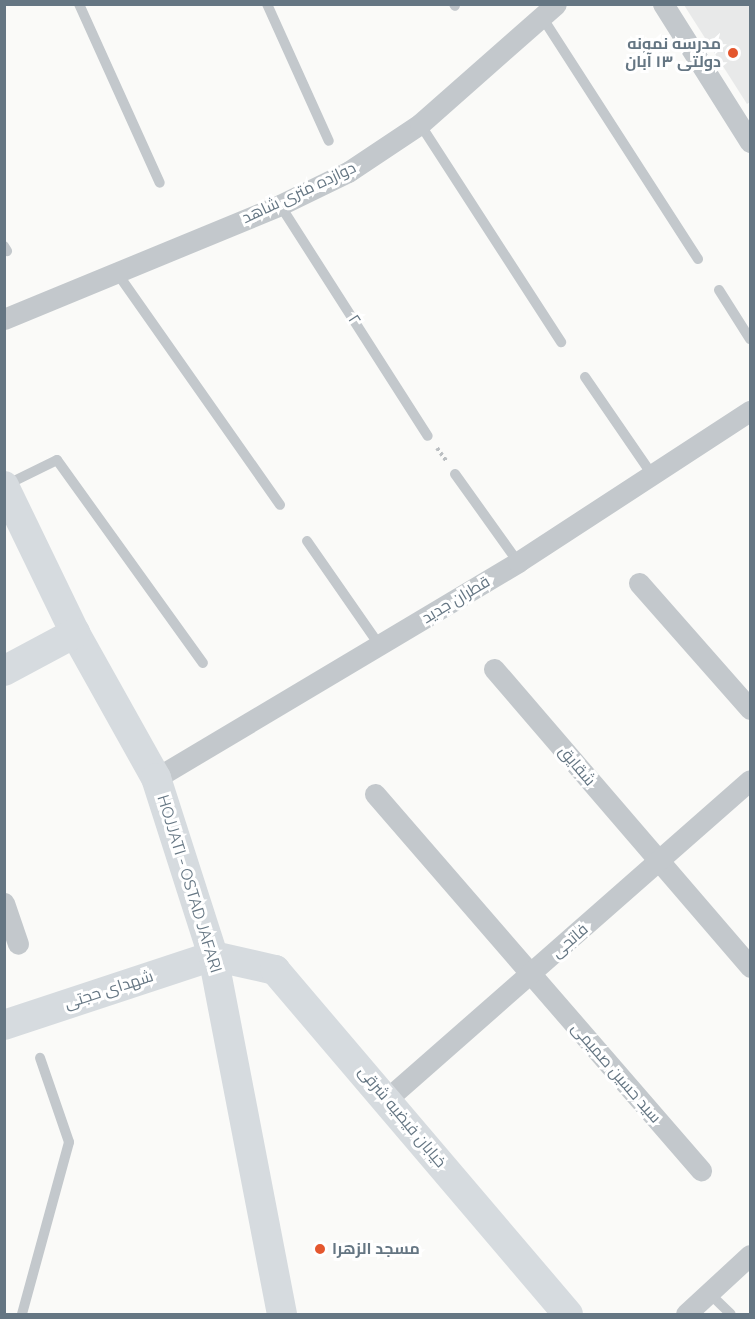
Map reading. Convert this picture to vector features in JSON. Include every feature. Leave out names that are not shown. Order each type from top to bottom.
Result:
[{"type":"main road","name":"HOJJATI - OSTAD JAFARI","points":[[4,486],[75,633],[156,778],[213,956],[282,1314]]},
{"type":"main road","points":[[4,671],[75,633]]},
{"type":"main road","name":"شهدای حجتی","points":[[4,1025],[213,956]]},
{"type":"main road","name":"خیابان فیضیه شرقی","points":[[213,956],[275,970],[568,1314]]},
{"type":"street","points":[[663,4],[750,142]]},
{"type":"street","name":"دوازده متری شاهد","points":[[4,319],[115,270],[280,205],[348,172],[420,124],[549,11]]},
{"type":"street","name":"قطران جدید","points":[[156,778],[518,562],[750,411]]},
{"type":"street","points":[[639,583],[750,709]]},
{"type":"street","name":"شقایق","points":[[495,669],[750,967]]},
{"type":"street","name":"فاتحی","points":[[387,1100],[660,863],[750,780]]},
{"type":"street","name":"سید حسین صمیمی","points":[[375,794],[701,1171]]},
{"type":"street","points":[[4,903],[18,944]]},
{"type":"street","points":[[686,1314],[750,1256]]},
{"type":"lane","points":[[79,4],[160,183]]},
{"type":"lane","points":[[267,4],[329,141]]},
{"type":"lane","points":[[549,11],[698,259]]},
{"type":"lane","points":[[420,124],[561,342]]},
{"type":"lane","name":"۲","points":[[280,205],[428,436]]},
{"type":"lane","points":[[115,270],[280,505]]},
{"type":"lane","points":[[718,290],[750,339]]},
{"type":"lane","points":[[585,377],[651,474]]},
{"type":"lane","points":[[4,486],[57,460],[203,663]]},
{"type":"lane","points":[[455,474],[518,562]]},
{"type":"lane","points":[[307,541],[380,646]]},
{"type":"lane","points":[[22,1314],[69,1142],[40,1058]]},
{"type":"lane","points":[[709,1293],[731,1314]]},
{"type":"path","points":[[428,436],[455,474]]},
{"type":"shaded area","name":"مدرسه نمونه دولتی ۱۳ آبان","points":[[684,5],[750,5],[750,102],[747,104]]},
{"type":"place","name":"مدرسه نمونه دولتی ۱۳ آبان","points":[[733,53]]},
{"type":"place","name":"مسجد الزهرا","points":[[320,1249]]}]
